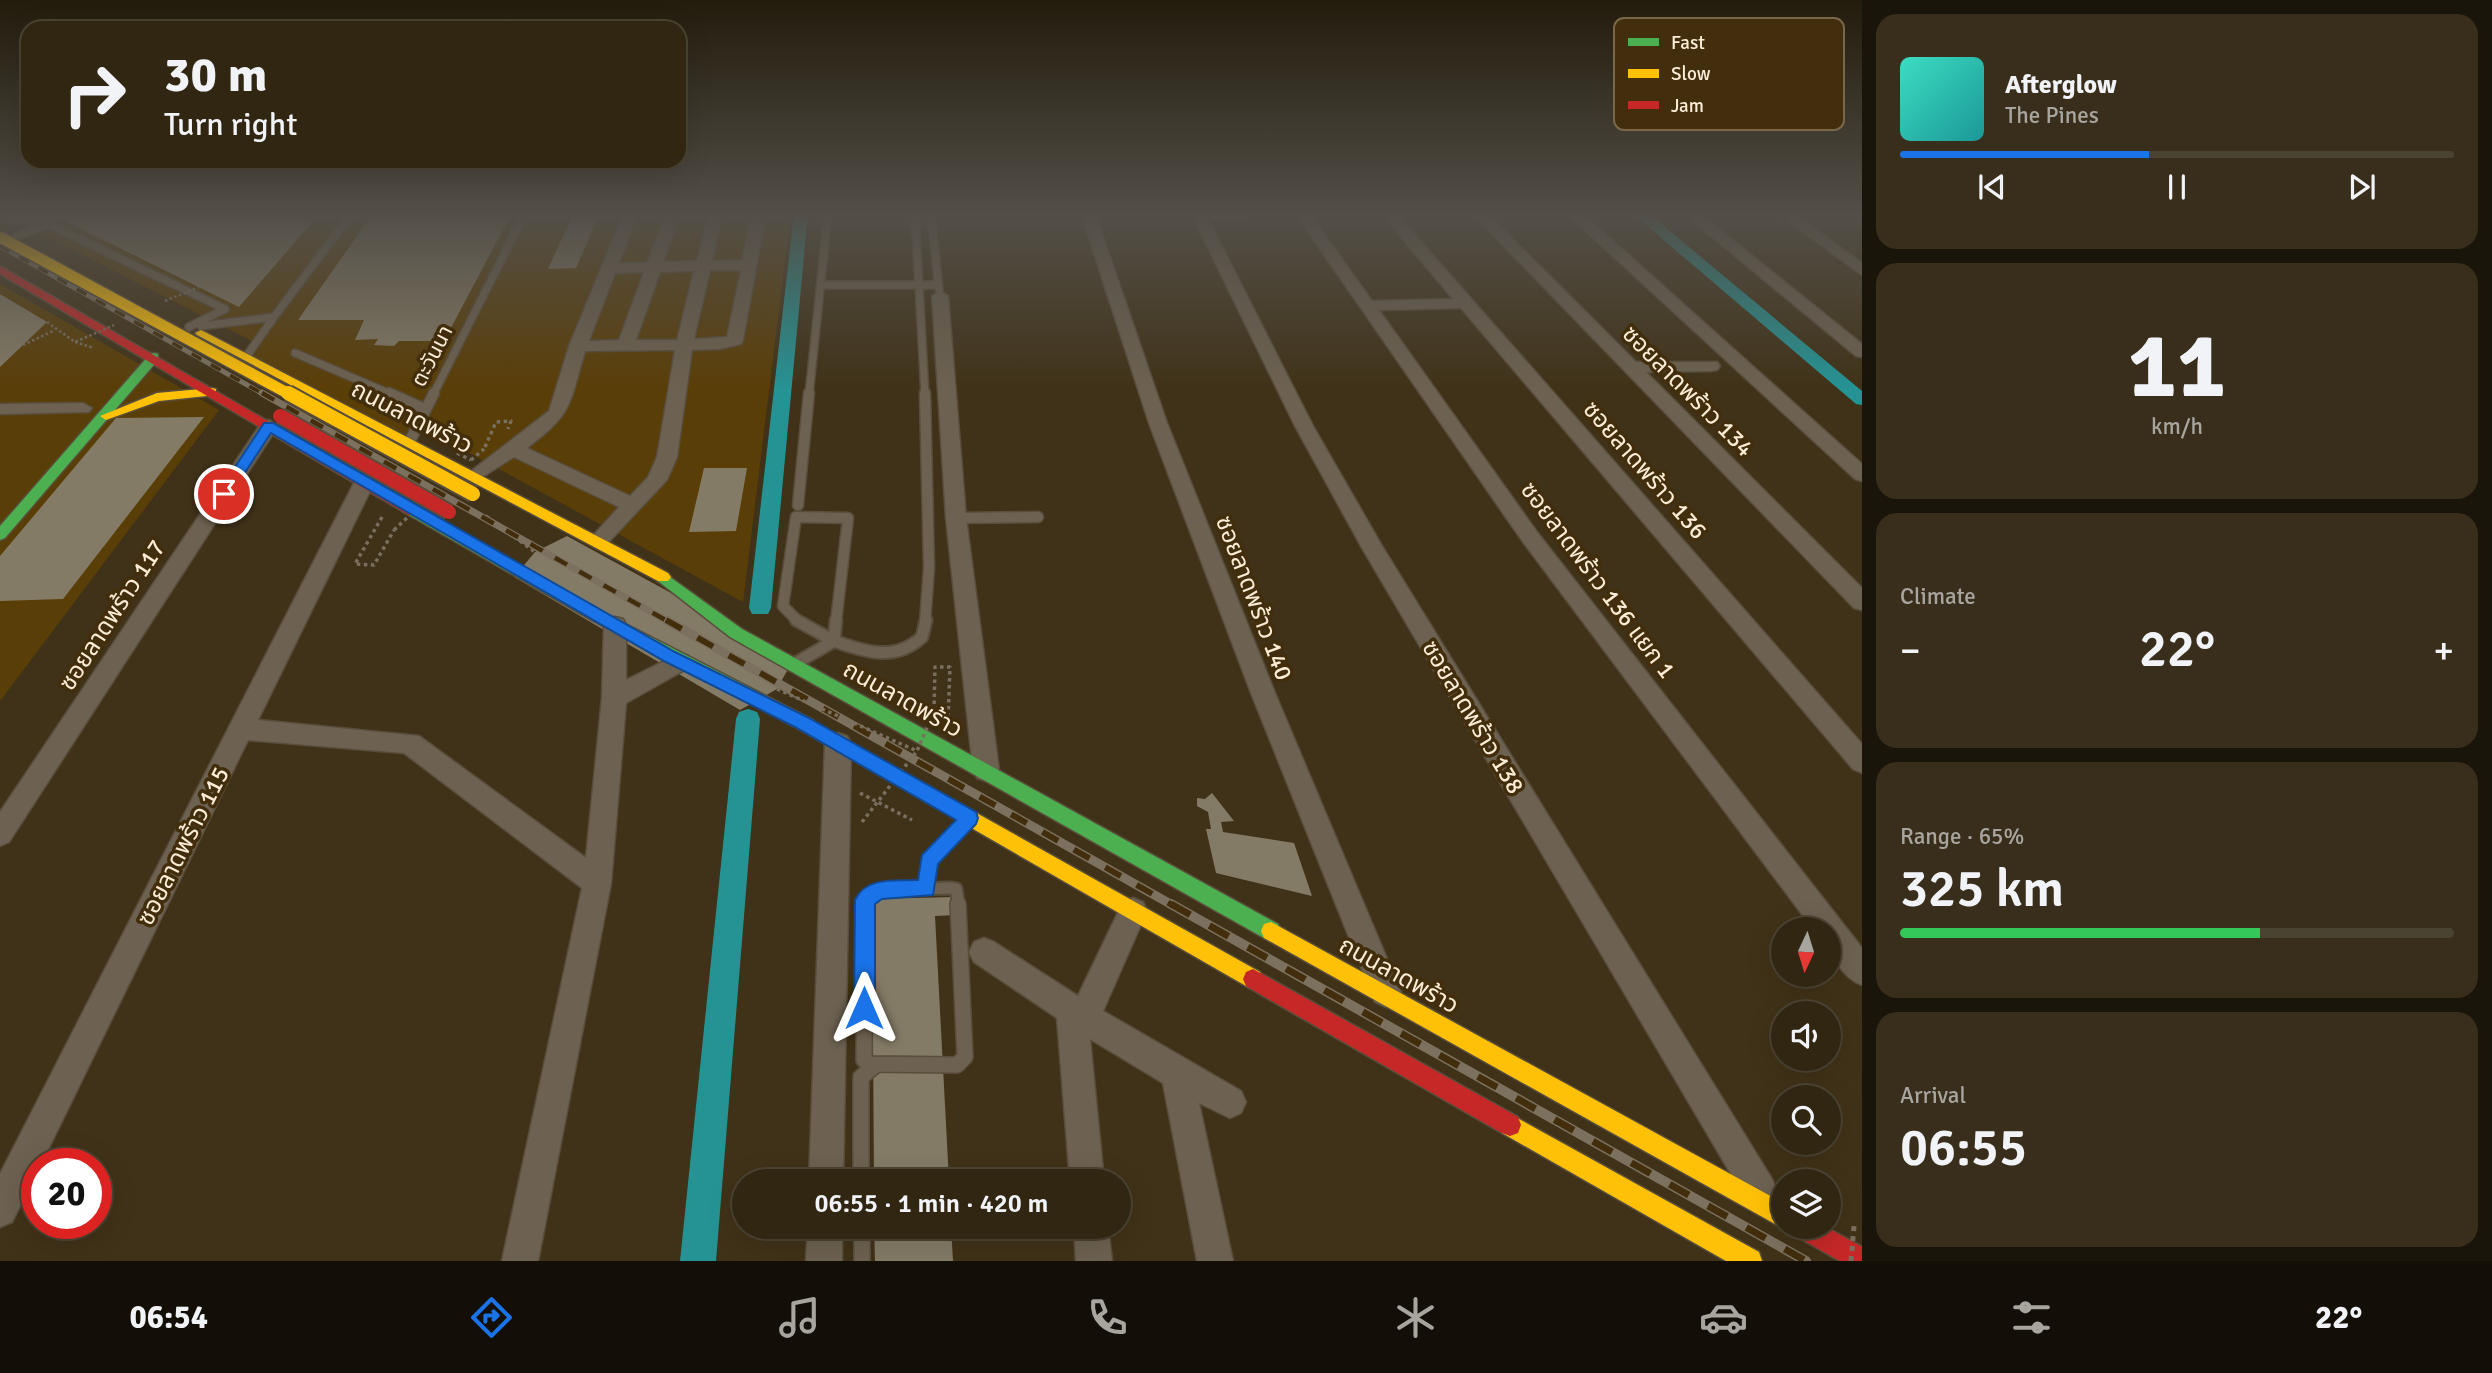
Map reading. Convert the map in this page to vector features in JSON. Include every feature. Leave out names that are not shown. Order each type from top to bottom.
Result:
[{"type":"main road","points":[[5,272],[134,353],[154,357],[365,481],[617,617],[716,664],[801,722]]},
{"type":"main road","points":[[26,272],[455,516]]},
{"type":"main road","points":[[64,272],[552,537]]},
{"type":"main road","name":"ถนนลาดพร้าว","points":[[85,272],[599,540],[671,582],[736,633],[1771,1209]]},
{"type":"main road","points":[[134,353],[187,326]]},
{"type":"main road","points":[[0,536],[154,357],[187,326]]},
{"type":"main road","points":[[99,420],[121,409],[157,397],[212,392]]},
{"type":"main road","points":[[65,429],[88,403]]},
{"type":"main road","points":[[653,591],[736,633]]},
{"type":"main road","points":[[617,617],[680,662],[801,722],[1750,1261]]},
{"type":"main road","points":[[1824,1239],[1862,1260]]},
{"type":"street","points":[[476,475],[548,423],[558,412],[578,346],[609,272]]},
{"type":"street","points":[[625,346],[651,272]]},
{"type":"street","points":[[599,540],[657,480],[667,457],[684,345],[702,272]]},
{"type":"street","points":[[578,346],[720,345],[735,340],[747,272]]},
{"type":"street","name":"ซอยลาดพร้าว 140","points":[[1108,272],[1158,423],[1263,693],[1387,995]]},
{"type":"street","name":"ซอยลาดพร้าว 138","points":[[1227,272],[1298,414],[1373,548],[1771,1202]]},
{"type":"street","name":"ซอยลาดพร้าว 136 แยก 1","points":[[1342,272],[1530,537],[1862,971]]},
{"type":"street","name":"ซอยลาดพร้าว 136","points":[[1438,272],[1862,762]]},
{"type":"street","name":"ซอยลาดพร้าว 134","points":[[1537,272],[1862,602]]},
{"type":"street","points":[[1638,272],[1862,475]]},
{"type":"street","points":[[1762,272],[1862,352]]},
{"type":"street","points":[[939,291],[957,518],[986,771]]},
{"type":"street","points":[[1366,306],[1465,303]]},
{"type":"street","points":[[1630,367],[1711,366]]},
{"type":"street","points":[[0,409],[88,403]]},
{"type":"street","name":"ซอยลาดพร้าว 117","points":[[0,834],[269,426]]},
{"type":"street","points":[[514,449],[633,506]]},
{"type":"street","name":"ซอยลาดพร้าว 115","points":[[0,1210],[365,481]]},
{"type":"street","points":[[520,1261],[597,883],[614,698],[617,617]]},
{"type":"street","points":[[614,698],[680,662]]},
{"type":"street","points":[[242,729],[410,743],[597,883]]},
{"type":"street","points":[[826,1169],[838,743]]},
{"type":"street","points":[[1086,1169],[1078,1014],[1133,911]]},
{"type":"street","points":[[984,952],[1177,1075],[1230,1102]]},
{"type":"street","points":[[1177,1075],[1215,1261]]},
{"type":"street","points":[[824,1261],[825,1239]]},
{"type":"street","points":[[1092,1239],[1094,1261]]},
{"type":"lane","points":[[148,272],[225,309],[187,326]]},
{"type":"lane","points":[[246,357],[308,272]]},
{"type":"lane","name":"ตะวันนา","points":[[410,441],[495,272]]},
{"type":"lane","points":[[798,505],[823,272]]},
{"type":"lane","points":[[834,641],[848,518],[796,517],[783,606],[787,614],[834,641],[863,651],[889,654],[915,645],[928,625],[928,488],[919,272]]},
{"type":"lane","points":[[822,285],[920,285],[939,291],[937,272]]},
{"type":"lane","points":[[187,326],[274,317]]},
{"type":"lane","points":[[295,353],[425,409]]},
{"type":"lane","points":[[957,518],[1038,517]]},
{"type":"lane","points":[[794,664],[834,641]]},
{"type":"lane","points":[[926,888],[929,861],[969,818]]},
{"type":"lane","points":[[926,888],[954,888],[958,892],[965,1057],[957,1065],[876,1065],[864,1060],[865,900],[878,890],[926,888]]},
{"type":"lane","points":[[861,1169],[861,1077],[876,1065]]},
{"type":"lane","points":[[862,1239],[862,1261]]},
{"type":"path","points":[[23,345],[55,330]]},
{"type":"path","points":[[75,342],[94,348]]},
{"type":"path","points":[[484,515],[536,552]]},
{"type":"path","points":[[382,518],[355,564],[374,565],[394,530]]},
{"type":"path","points":[[862,822],[917,751],[934,710],[936,667],[950,667],[947,749]]},
{"type":"path","points":[[777,689],[917,751]]},
{"type":"path","points":[[836,781],[950,839]]},
{"type":"path","points":[[1851,1261],[1854,1226]]},
{"type":"shaded area","points":[[116,272],[784,272],[743,602],[418,425],[410,441],[246,357],[256,343]]},
{"type":"shaded area","points":[[0,284],[219,410],[0,701]]},
{"type":"building","points":[[168,272],[269,272],[239,307]]},
{"type":"building","points":[[332,272],[481,272],[444,341],[399,341],[394,346],[374,345],[378,339],[355,340],[364,320],[298,320]]},
{"type":"building","points":[[0,294],[47,322],[0,367]]},
{"type":"building","points":[[204,417],[63,599],[0,601],[0,556],[116,418]]},
{"type":"building","points":[[704,468],[747,468],[736,531],[689,532]]},
{"type":"building","points":[[567,536],[793,660],[777,689],[740,710],[514,577],[535,552]]},
{"type":"building","points":[[1212,793],[1234,821],[1221,822],[1223,832],[1294,843],[1312,896],[1216,873],[1206,829],[1211,829],[1208,812],[1197,806],[1197,798],[1205,799]]},
{"type":"building","points":[[954,897],[955,915],[935,916],[948,1169],[874,1169],[872,899]]},
{"type":"building","points":[[874,1239],[952,1239],[953,1261],[875,1261]]},
{"type":"waterway","points":[[760,608],[795,272]]},
{"type":"waterway","points":[[1709,272],[1862,400]]},
{"type":"waterway","points":[[698,1261],[748,719]]},
{"type":"railway","points":[[46,272],[265,395]]},
{"type":"railway","points":[[262,393],[669,622]]},
{"type":"railway","points":[[666,620],[1174,906]]},
{"type":"railway","points":[[1171,904],[1806,1261]]},
{"type":"traffic: fast","points":[[0,535],[154,357]]},
{"type":"traffic: fast","points":[[414,512],[597,616],[807,725]]},
{"type":"traffic: fast","points":[[663,577],[736,633],[1271,931]]},
{"type":"traffic: slow","points":[[64,272],[473,494]]},
{"type":"traffic: slow","points":[[201,333],[663,577]]},
{"type":"traffic: slow","points":[[106,416],[157,397],[212,392]]},
{"type":"traffic: slow","points":[[807,725],[1253,979]]},
{"type":"traffic: slow","points":[[1271,931],[1771,1209]]},
{"type":"traffic: slow","points":[[1510,1125],[1750,1261]]},
{"type":"traffic: jam","points":[[5,272],[414,512]]},
{"type":"traffic: jam","points":[[280,416],[449,512]]},
{"type":"traffic: jam","points":[[1253,979],[1510,1125]]},
{"type":"traffic: jam","points":[[1824,1239],[1862,1260]]},
{"type":"route","points":[[224,494],[269,426],[669,657],[801,722],[969,818],[929,861],[926,888],[878,890],[865,900],[864,1008]]}]
